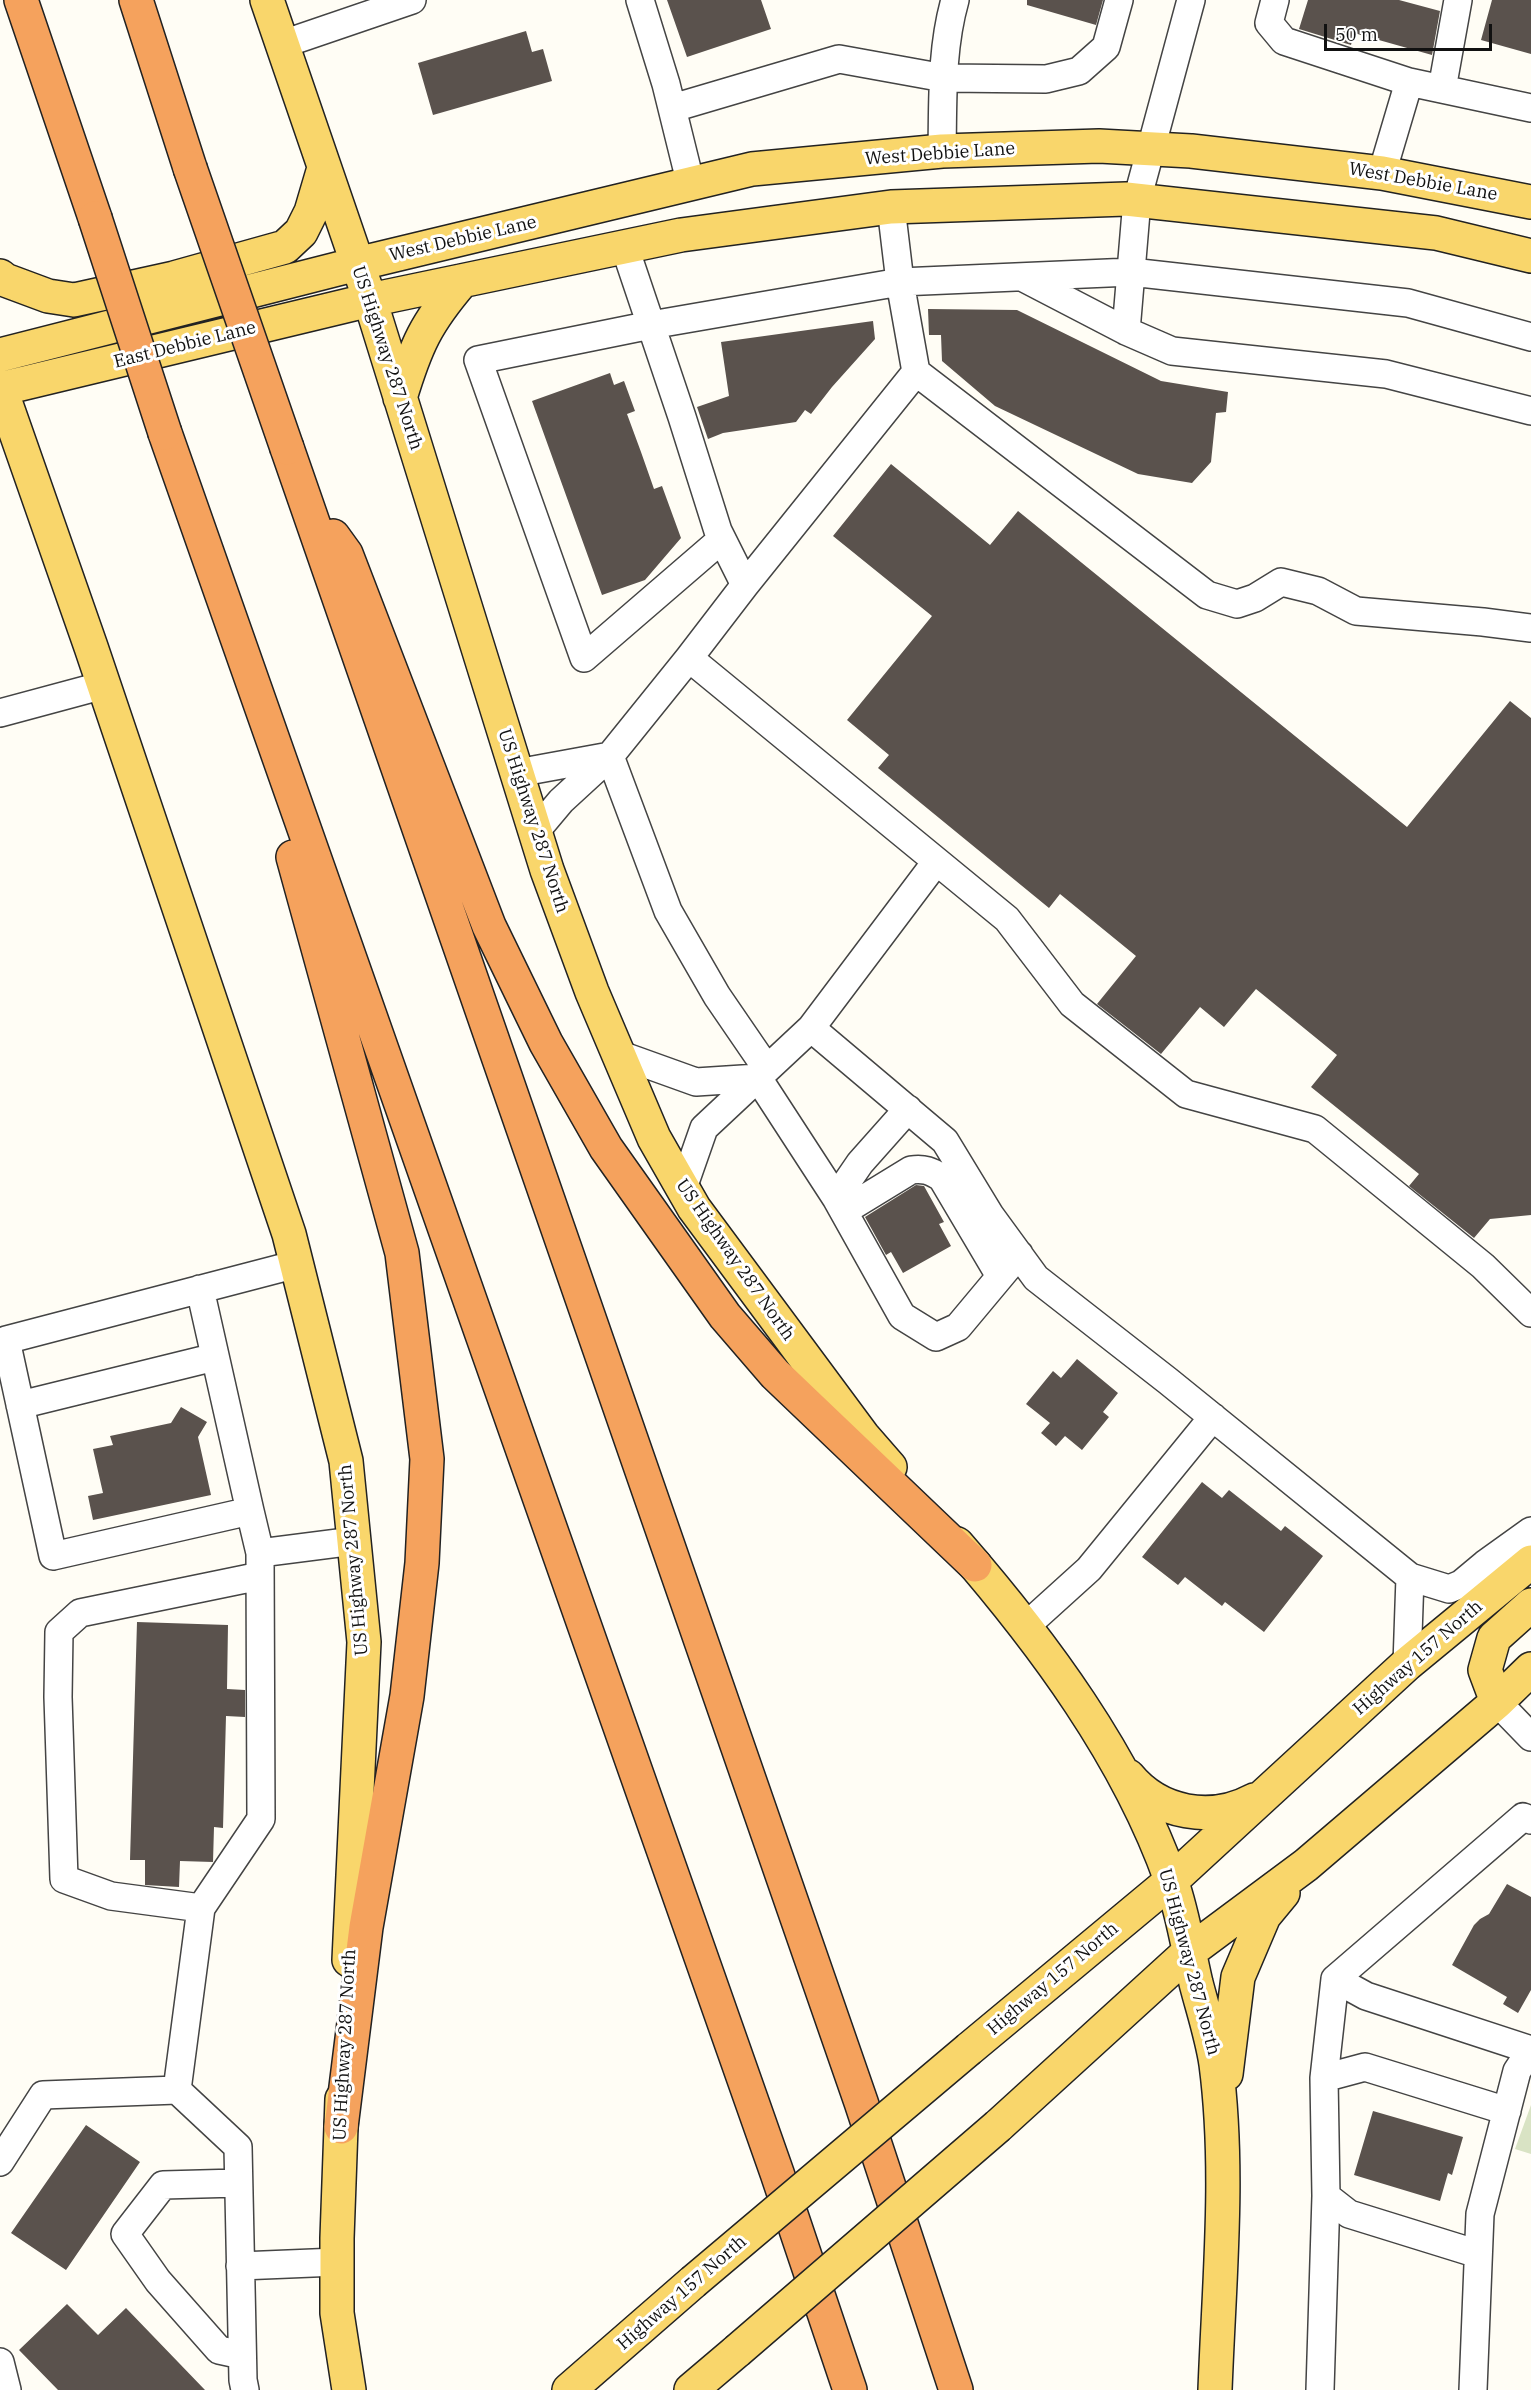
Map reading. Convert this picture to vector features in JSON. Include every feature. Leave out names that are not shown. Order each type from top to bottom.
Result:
[{"type":"highway","points":[[21,0],[165,433],[777,2174],[850,2390]]},
{"type":"highway","points":[[136,0],[190,168],[302,495],[850,2068],[956,2390]]},
{"type":"highway","points":[[302,495],[346,554],[489,926],[546,1043],[606,1148],[725,1316],[776,1374],[975,1565]]},
{"type":"highway","points":[[256,691],[278,802],[402,1253],[427,1459],[423,1563],[407,1696],[366,1927],[341,2127]]},
{"type":"main road","name":"US Highway 287 North","points":[[267,0],[370,300],[535,832],[592,992],[654,1138],[694,1208],[863,1436],[1026,1626],[1094,1723],[1144,1816],[1171,1881],[1216,2062],[1223,2160],[1215,2390]]},
{"type":"main road","name":"West Debbie Lane","points":[[357,264],[752,170],[942,152],[1100,146],[1191,152],[1382,173],[1531,202]]},
{"type":"main road","points":[[0,276],[48,296],[74,300],[174,278],[285,247],[301,232],[311,212],[324,168]]},
{"type":"main road","points":[[370,300],[681,235],[891,207],[1137,200],[1436,233],[1531,256]]},
{"type":"main road","name":"East Debbie Lane","points":[[0,356],[357,264]]},
{"type":"main road","points":[[400,398],[411,362],[423,334],[435,312],[462,281]]},
{"type":"main road","name":"East Debbie Lane","points":[[0,389],[370,300]]},
{"type":"main road","name":"US Highway 287 North","points":[[0,389],[104,684],[289,1234],[346,1461],[364,1642],[341,2127],[337,2262],[337,2313],[349,2390]]},
{"type":"main road","name":"Highway 157 North","points":[[569,2390],[693,2282],[1171,1881],[1407,1664],[1531,1562]]},
{"type":"main road","points":[[1497,1702],[1485,1670],[1494,1638],[1531,1605]]},
{"type":"main road","points":[[691,2390],[998,2126],[1189,1952],[1306,1865],[1497,1702],[1531,1669]]},
{"type":"main road","points":[[1116,1762],[1138,1789],[1169,1807],[1192,1812],[1203,1814],[1238,1808],[1269,1792]]},
{"type":"main road","points":[[1220,2112],[1238,1977],[1264,1916],[1306,1865]]},
{"type":"street","points":[[283,44],[371,7],[412,0]]},
{"type":"street","points":[[639,0],[672,108],[691,185]]},
{"type":"street","points":[[942,152],[944,78],[950,18],[955,0]]},
{"type":"street","points":[[672,108],[839,59],[944,78],[1046,79],[1079,71],[1106,47],[1119,0]]},
{"type":"street","points":[[1126,331],[1137,200],[1191,0]]},
{"type":"street","points":[[1275,0],[1269,23],[1284,41],[1409,81],[1531,108]]},
{"type":"street","points":[[1442,88],[1458,0]]},
{"type":"street","points":[[1382,173],[1409,81]]},
{"type":"street","points":[[891,207],[900,282],[916,372],[1207,595],[1237,604],[1255,598],[1281,582],[1318,591],[1356,611],[1483,621],[1531,628]]},
{"type":"street","points":[[625,248],[722,539],[745,585]]},
{"type":"street","points":[[722,539],[584,658],[478,360],[651,325],[900,282],[1018,275],[1131,272],[1408,303],[1531,337]]},
{"type":"street","points":[[1018,275],[1126,331],[1172,351],[1386,374],[1531,411]]},
{"type":"street","points":[[535,832],[561,801],[610,756],[916,372]]},
{"type":"street","points":[[689,658],[1007,919],[1072,1004],[1186,1094],[1314,1129],[1483,1266],[1531,1313]]},
{"type":"street","points":[[0,712],[104,684]]},
{"type":"street","points":[[517,773],[610,756]]},
{"type":"street","points":[[610,756],[668,911],[840,1204],[902,1316],[936,1337],[958,1327],[1019,1254]]},
{"type":"street","points":[[682,1188],[704,1128],[811,1028],[936,862]]},
{"type":"street","points":[[811,1028],[945,1141],[990,1215],[1036,1278],[1213,1417],[1410,1577],[1449,1589],[1455,1587],[1531,1531]]},
{"type":"street","points":[[618,1054],[696,1082],[763,1073]]},
{"type":"street","points":[[840,1204],[860,1163],[908,1109]]},
{"type":"street","points":[[840,1204],[911,1170],[923,1168],[942,1178],[1000,1276]]},
{"type":"street","points":[[250,1511],[53,1556],[6,1340],[297,1264]]},
{"type":"street","points":[[177,2090],[201,1908],[261,1819],[260,1564],[200,1289]]},
{"type":"street","points":[[20,1405],[215,1357]]},
{"type":"street","points":[[1026,1626],[1089,1569],[1213,1417]]},
{"type":"street","points":[[201,1908],[111,1896],[64,1879],[58,1697],[59,1632],[80,1613],[354,1541]]},
{"type":"street","points":[[1407,1664],[1410,1577]]},
{"type":"street","points":[[1497,1702],[1531,1737]]},
{"type":"street","points":[[1320,2390],[1326,2196],[1324,2078],[1335,1979],[1523,1817],[1531,1820]]},
{"type":"street","points":[[1335,1979],[1366,1996],[1531,2050],[1517,2071],[1480,2214],[1473,2390]]},
{"type":"street","points":[[1324,2078],[1365,2067],[1507,2111]]},
{"type":"street","points":[[0,2162],[43,2095],[177,2090],[238,2147],[242,2379]]},
{"type":"street","points":[[238,2183],[163,2184],[125,2234],[158,2281],[242,2379]]},
{"type":"street","points":[[1326,2196],[1349,2214],[1478,2254]]},
{"type":"street","points":[[240,2266],[337,2262]]},
{"type":"street","points":[[0,2362],[7,2390]]},
{"type":"green space","points":[[1531,2105],[1531,2154],[1515,2149]]},
{"type":"building","points":[[667,0],[761,0],[771,29],[687,57]]},
{"type":"building","points":[[1027,0],[1103,0],[1096,25],[1027,5]]},
{"type":"building","points":[[1308,0],[1399,0],[1440,11],[1432,55],[1354,33],[1351,45],[1299,29]]},
{"type":"building","points":[[1492,0],[1531,0],[1531,54],[1481,40]]},
{"type":"building","points":[[526,31],[532,52],[543,49],[552,81],[433,115],[418,63]]},
{"type":"building","points":[[928,309],[1017,310],[1161,381],[1228,392],[1226,412],[1216,413],[1211,462],[1192,483],[1138,474],[995,406],[942,361],[941,335],[929,335]]},
{"type":"building","points":[[873,321],[875,339],[811,414],[805,410],[796,422],[723,433],[708,439],[697,407],[729,396],[721,342]]},
{"type":"building","points":[[610,373],[614,385],[624,381],[635,411],[627,414],[654,489],[662,486],[681,538],[645,580],[602,595],[532,401]]},
{"type":"building","points":[[891,464],[990,545],[1018,511],[1407,827],[1510,701],[1531,718],[1531,1215],[1490,1219],[1474,1238],[1409,1186],[1419,1174],[1311,1087],[1337,1055],[1256,989],[1224,1027],[1200,1007],[1161,1054],[1097,1004],[1136,956],[1060,894],[1049,908],[878,768],[889,755],[847,720],[932,616],[833,536]]},
{"type":"building","points":[[916,1185],[924,1186],[944,1222],[939,1224],[951,1246],[903,1273],[891,1252],[886,1255],[865,1217]]},
{"type":"building","points":[[1077,1359],[1118,1393],[1103,1412],[1109,1417],[1082,1450],[1065,1436],[1056,1446],[1041,1433],[1050,1423],[1026,1404],[1053,1371],[1061,1378]]},
{"type":"building","points":[[181,1407],[207,1422],[198,1437],[211,1495],[93,1520],[88,1496],[103,1493],[93,1449],[113,1445],[110,1436],[171,1423]]},
{"type":"building","points":[[1202,1482],[1222,1498],[1229,1490],[1281,1531],[1285,1526],[1323,1556],[1264,1632],[1225,1602],[1222,1606],[1185,1577],[1178,1585],[1142,1557]]},
{"type":"building","points":[[137,1622],[228,1625],[227,1689],[245,1690],[245,1717],[226,1716],[223,1828],[214,1827],[213,1862],[180,1861],[179,1887],[145,1885],[145,1860],[130,1860]]},
{"type":"building","points":[[1507,1884],[1531,1897],[1531,1990],[1518,2013],[1503,2004],[1507,1997],[1452,1965],[1474,1925],[1489,1914]]},
{"type":"building","points":[[1373,2111],[1463,2137],[1452,2175],[1448,2173],[1440,2201],[1354,2175]]},
{"type":"building","points":[[86,2125],[140,2162],[66,2270],[11,2233]]},
{"type":"building","points":[[67,2304],[98,2335],[126,2308],[205,2390],[58,2390],[19,2350]]}]
